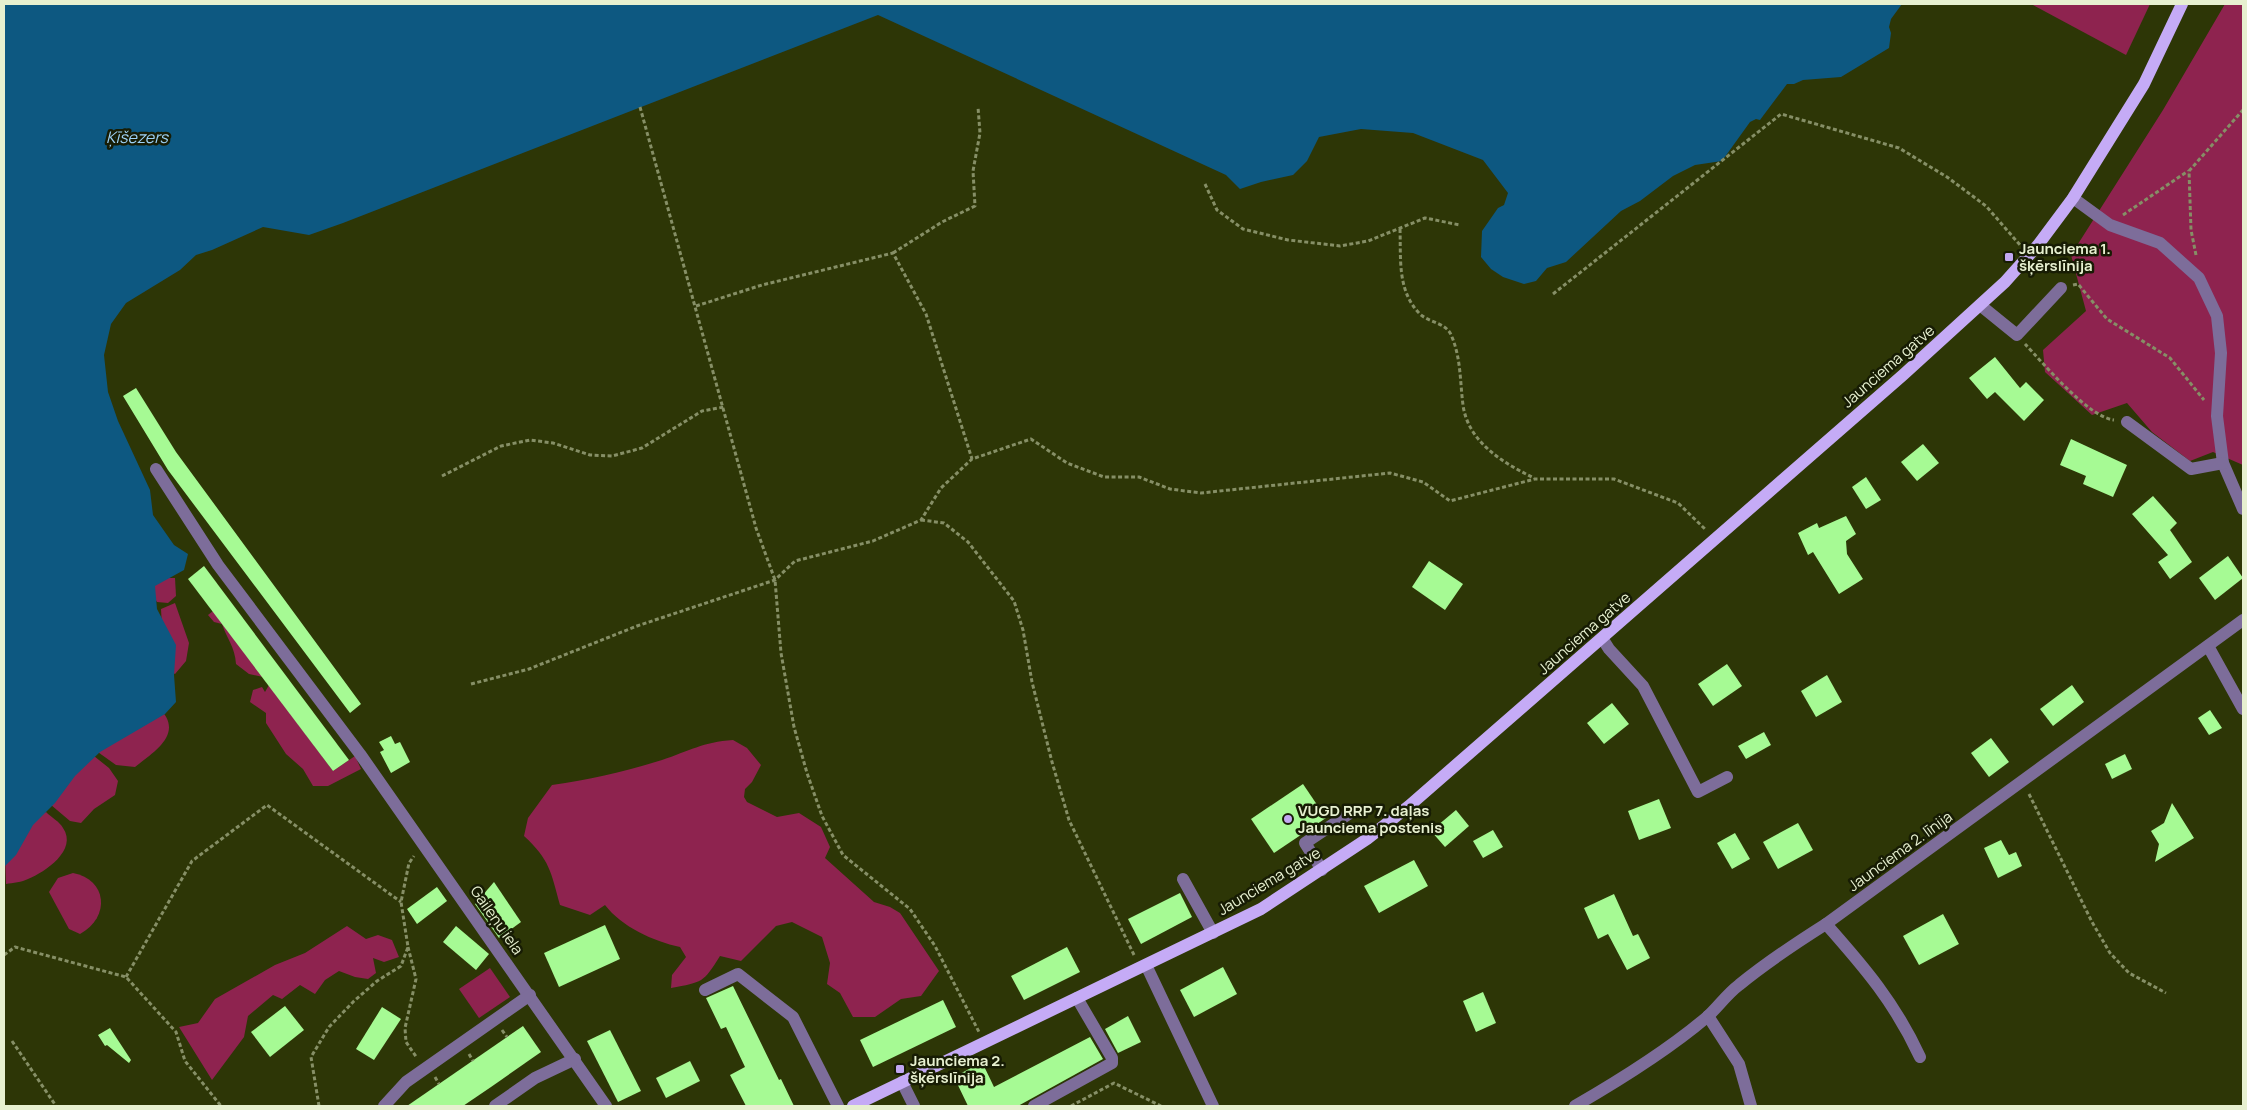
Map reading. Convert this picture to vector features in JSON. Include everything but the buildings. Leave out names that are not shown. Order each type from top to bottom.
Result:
[{"type":"main road","name":"Jaunciema gatve","points":[[852,1106],[1261,909],[1322,870],[1409,806],[1715,540],[1980,305],[2029,255],[2073,198],[2144,84],[2182,4]]},
{"type":"street","points":[[2073,198],[2110,225],[2160,243],[2199,278],[2217,316],[2221,353],[2217,416],[2223,463],[2243,509]]},
{"type":"street","points":[[1980,305],[2017,335],[2061,288]]},
{"type":"street","points":[[2127,422],[2191,469],[2223,463]]},
{"type":"street","name":"Gaileņu iela","points":[[156,468],[218,565],[360,754],[575,1059],[606,1106]]},
{"type":"street","name":"Jaunciema 2. līnija","points":[[1575,1106],[1608,1087],[1708,1016],[1737,986],[1776,956],[1826,924],[2243,620]]},
{"type":"street","points":[[1602,638],[1609,649],[1643,686],[1698,792],[1727,777]]},
{"type":"street","points":[[2208,646],[2243,709]]},
{"type":"street","points":[[1322,870],[1306,843],[1353,811]]},
{"type":"street","points":[[1183,879],[1213,933]]},
{"type":"street","points":[[1826,924],[1871,974],[1905,1024],[1920,1057]]},
{"type":"street","points":[[1143,966],[1213,1106]]},
{"type":"street","points":[[705,990],[738,974],[793,1017],[838,1106]]},
{"type":"street","points":[[384,1106],[396,1091],[424,1069],[530,995]]},
{"type":"street","points":[[1034,1106],[1112,1063],[1112,1058],[1077,998]]},
{"type":"street","points":[[1708,1016],[1740,1064],[1751,1106]]},
{"type":"street","points":[[495,1106],[535,1078],[575,1059]]},
{"type":"street","points":[[902,1082],[914,1106]]},
{"type":"path","points":[[640,107],[756,528],[775,580],[781,653],[794,727],[822,816],[843,854],[910,909],[935,946],[984,1043]]},
{"type":"path","points":[[696,306],[762,285],[893,253],[942,222],[975,206],[973,171],[980,133],[978,107]]},
{"type":"path","points":[[2110,225],[2189,171],[2243,110]]},
{"type":"path","points":[[1553,294],[1781,114],[1899,148],[1947,177],[1986,206],[2029,255]]},
{"type":"path","points":[[2189,171],[2191,230],[2199,278]]},
{"type":"path","points":[[1205,184],[1217,210],[1243,229],[1288,240],[1340,246],[1368,241],[1424,218],[1460,225]]},
{"type":"path","points":[[1400,229],[1402,285],[1419,314],[1441,324],[1452,334],[1460,369],[1463,407],[1476,438],[1508,465],[1535,479]]},
{"type":"path","points":[[893,253],[926,314],[972,459]]},
{"type":"path","points":[[2061,288],[2078,284],[2107,319],[2170,358],[2217,416]]},
{"type":"path","points":[[2017,335],[2062,384],[2104,419],[2127,422]]},
{"type":"path","points":[[442,476],[500,446],[530,440],[553,443],[590,455],[612,456],[642,448],[702,411],[724,407]]},
{"type":"path","points":[[921,520],[941,488],[972,459],[1031,439],[1067,463],[1104,477],[1139,477],[1170,489],[1200,492],[1390,473],[1423,482],[1450,501],[1535,479],[1614,479],[1678,503],[1715,540]]},
{"type":"path","points":[[471,684],[529,669],[636,626],[775,580],[795,561],[873,540],[921,520],[944,523],[968,542],[1014,601],[1024,630],[1032,682],[1069,820],[1143,966]]},
{"type":"path","points":[[2023,782],[2092,922],[2110,953],[2129,973],[2166,993]]},
{"type":"path","points":[[126,977],[192,862],[267,805],[402,902]]},
{"type":"path","points":[[423,844],[408,863],[402,902],[408,947],[416,979],[405,1028],[406,1042],[424,1069]]},
{"type":"path","points":[[4,955],[15,947],[126,977],[176,1032],[185,1061],[221,1106]]},
{"type":"path","points":[[319,1106],[311,1058],[329,1027],[354,1001],[377,981],[401,966],[408,947]]},
{"type":"path","points":[[504,1032],[507,1037]]},
{"type":"path","points":[[12,1041],[56,1106]]},
{"type":"path","points":[[470,1055],[474,1061]]},
{"type":"path","points":[[436,1078],[439,1084]]},
{"type":"path","points":[[1071,1106],[1114,1084],[1161,1106]]},
{"type":"shaded area","points":[[2031,4],[2150,4],[2126,55]]},
{"type":"shaded area","points":[[2225,4],[2243,4],[2243,465],[2213,452],[2190,461],[2152,432],[2127,403],[2092,415],[2045,372],[2043,350],[2086,311],[2071,255],[2163,110]]},
{"type":"shaded area","points":[[161,578],[175,578],[176,596],[168,603],[157,602],[150,591]]},
{"type":"shaded area","points":[[175,603],[189,643],[186,661],[175,674],[159,666],[162,627],[161,609]]},
{"type":"shaded area","points":[[213,611],[263,677],[249,674],[236,664],[232,648],[222,624],[214,622],[208,615]]},
{"type":"shaded area","points":[[269,685],[333,771],[355,756],[361,769],[328,786],[313,786],[303,769],[286,754],[266,723],[266,713],[250,702],[253,690],[262,687],[265,692]]},
{"type":"shaded area","points":[[158,707],[166,716],[169,725],[168,733],[158,748],[135,767],[116,765],[88,745]]},
{"type":"shaded area","points":[[733,740],[747,748],[761,765],[752,782],[745,789],[744,797],[747,802],[777,817],[799,813],[821,827],[830,847],[825,858],[874,902],[890,907],[900,913],[939,971],[921,996],[901,999],[875,1017],[853,1017],[840,993],[827,984],[830,963],[822,937],[792,922],[776,926],[741,961],[720,956],[710,972],[701,980],[671,988],[672,975],[686,957],[680,947],[659,941],[639,932],[620,920],[605,905],[590,915],[560,905],[548,867],[539,852],[524,836],[528,818],[552,785],[580,781],[621,771],[662,760],[704,745]]},
{"type":"shaded area","points":[[89,752],[109,768],[118,781],[115,795],[94,809],[81,823],[70,821],[44,799]]},
{"type":"shaded area","points":[[46,812],[62,826],[66,836],[63,852],[50,866],[35,876],[23,881],[6,884],[4,832]]},
{"type":"shaded area","points":[[73,873],[93,883],[101,899],[97,918],[90,927],[80,934],[69,929],[49,892],[58,878]]},
{"type":"shaded area","points":[[347,926],[366,939],[378,935],[392,940],[399,957],[384,962],[373,958],[376,973],[368,979],[355,977],[339,971],[325,980],[315,994],[300,985],[282,999],[273,995],[248,1016],[244,1037],[212,1080],[179,1027],[198,1023],[215,999],[275,965],[305,953]]},
{"type":"shaded area","points":[[490,968],[510,997],[479,1018],[459,989]]},
{"type":"water","name":"Ķīšezers","points":[[4,4],[1902,4],[1891,19],[1889,48],[1841,77],[1803,80],[1794,84],[1787,84],[1760,120],[1756,119],[1750,122],[1722,161],[1695,165],[1673,176],[1640,201],[1621,211],[1566,262],[1547,268],[1536,281],[1524,284],[1503,277],[1491,269],[1481,257],[1482,231],[1498,208],[1504,205],[1508,193],[1483,160],[1413,133],[1361,129],[1319,137],[1307,161],[1293,175],[1240,189],[1226,175],[878,15],[309,235],[263,227],[212,250],[196,255],[180,270],[126,303],[111,324],[104,355],[108,392],[118,421],[150,490],[153,515],[174,545],[188,554],[184,570],[155,586],[157,609],[176,645],[174,675],[176,702],[165,714],[100,752],[75,776],[55,803],[33,825],[16,855],[4,867]]},
{"type":"place","name":"Jaunciema 1. šķērslīnija","points":[[2009,257]]},
{"type":"place","name":"VUGD RRP 7. daļas Jaunciema postenis","points":[[1288,819]]},
{"type":"place","name":"Jaunciema 2. šķērslīnija","points":[[900,1069]]}]
